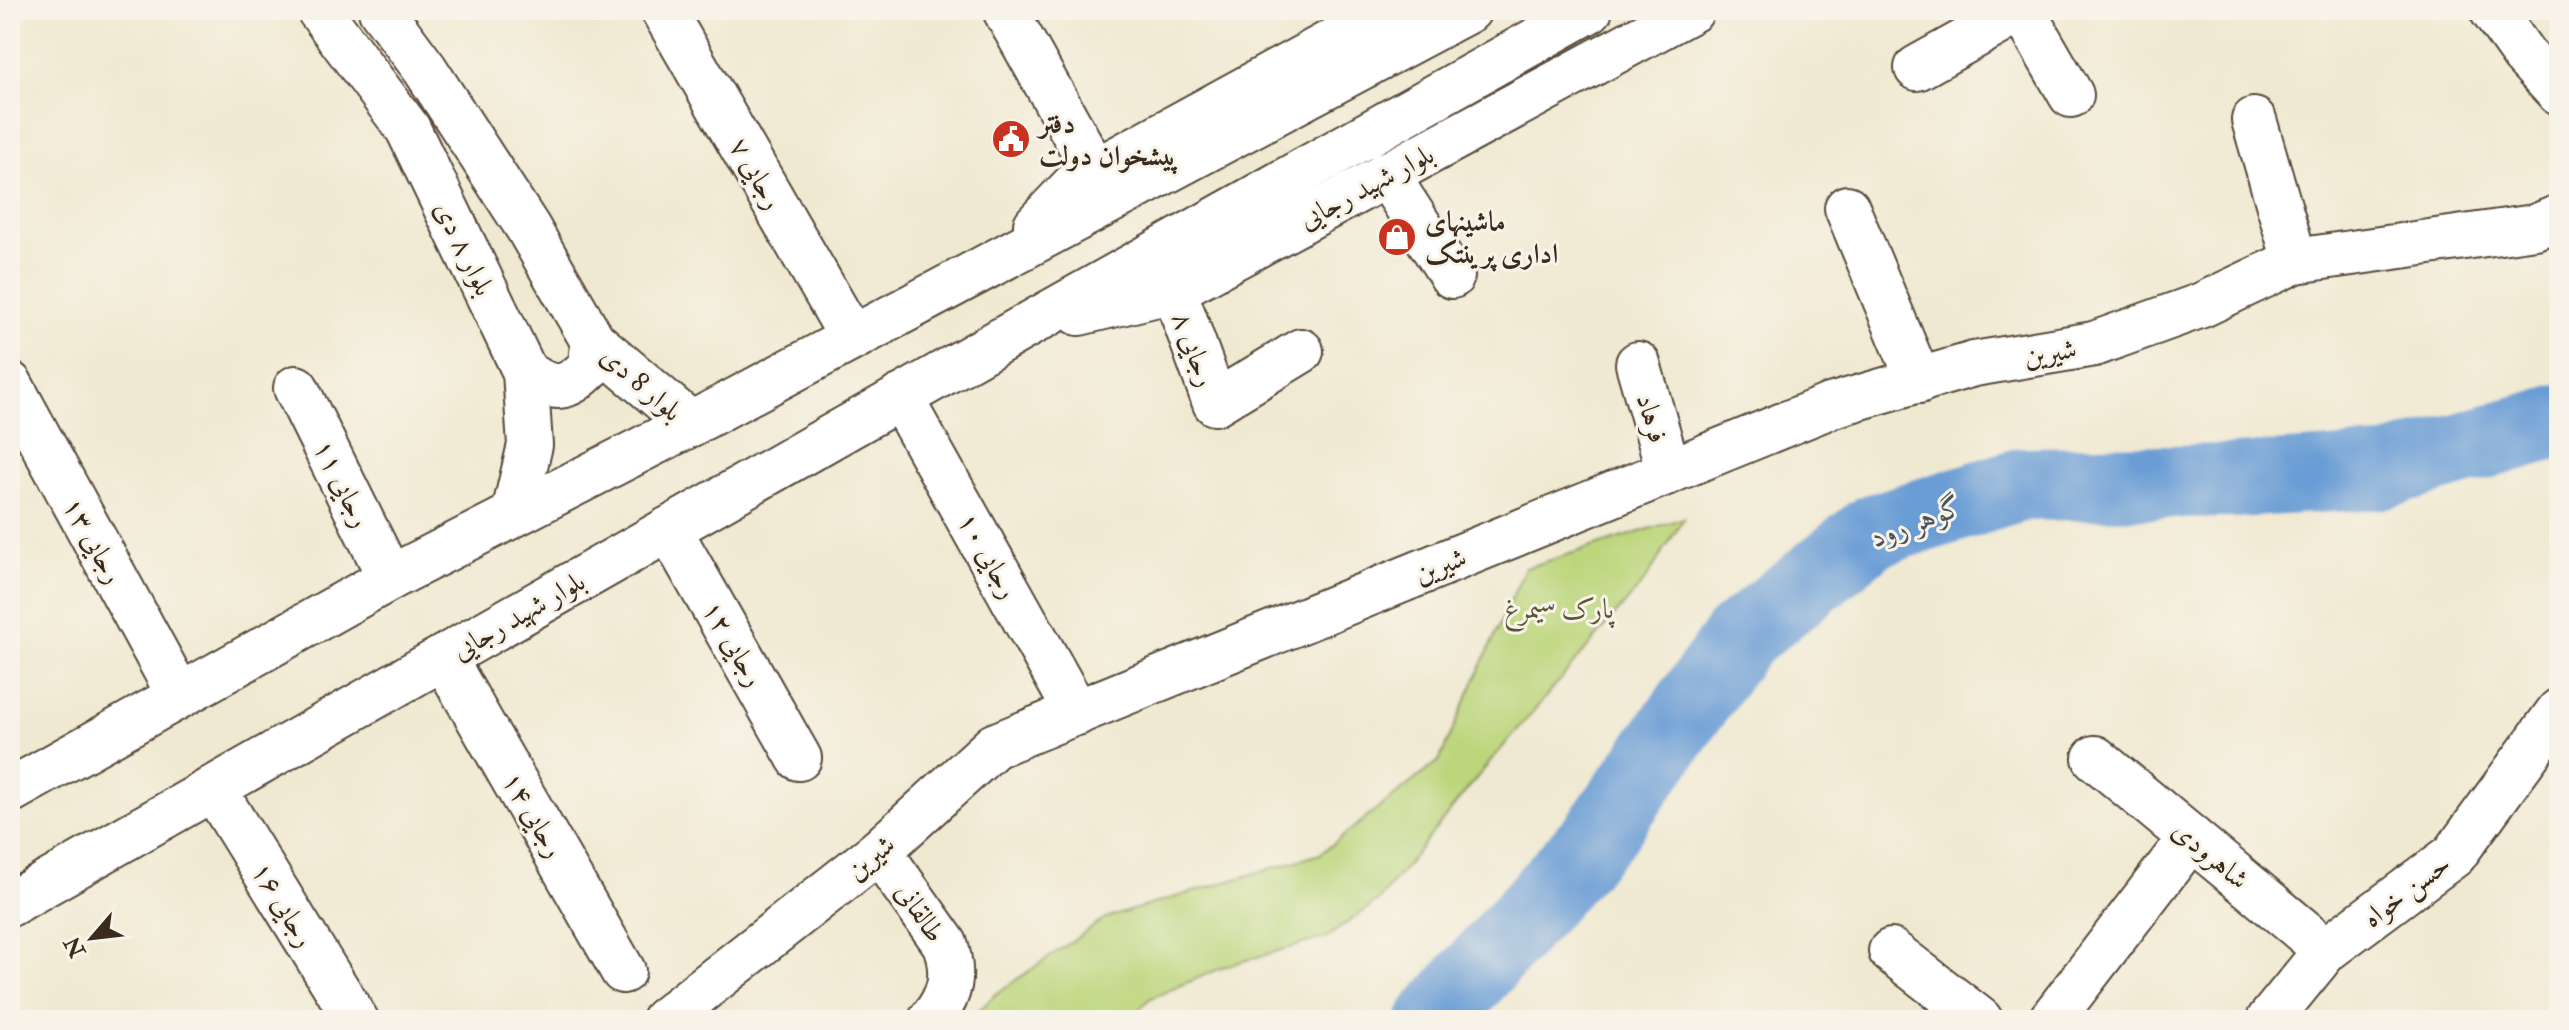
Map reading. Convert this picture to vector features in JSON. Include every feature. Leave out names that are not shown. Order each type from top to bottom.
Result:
[{"type":"main road","name":"بلوار ۸ دی","points":[[319,10],[408,129],[525,372],[530,445],[514,513]]},
{"type":"main road","name":"بلوار ۸ دی","points":[[381,10],[425,69],[528,228],[593,341]]},
{"type":"main road","name":"رجایی ۷","points":[[663,10],[851,336]]},
{"type":"main road","points":[[1005,10],[1095,171]]},
{"type":"main road","points":[[10,791],[390,578],[691,424],[851,336],[1469,10]]},
{"type":"main road","name":"بلوار شهید رجایی","points":[[10,904],[900,397],[1590,10]]},
{"type":"main road","name":"بلوار شهید رجایی","points":[[1026,326],[1174,290],[1692,10]]},
{"type":"main road","points":[[1917,68],[2022,10],[2071,95]]},
{"type":"main road","points":[[2492,10],[2524,55],[2559,93]]},
{"type":"main road","points":[[1010,253],[1079,180],[1375,14]]},
{"type":"main road","points":[[2254,120],[2295,261]]},
{"type":"main road","points":[[1386,174],[1452,276]]},
{"type":"main road","points":[[1847,208],[1919,381]]},
{"type":"main road","name":"شیرین","points":[[664,1020],[879,851],[994,746],[1830,406],[1974,364],[2094,344],[2202,305],[2295,261],[2535,227],[2559,217]]},
{"type":"main road","name":"رجایی ۸","points":[[1174,290],[1215,403],[1301,351]]},
{"type":"main road","points":[[525,372],[547,387],[572,384],[591,366],[593,341]]},
{"type":"main road","name":"بلوار 8 دی","points":[[593,341],[691,424]]},
{"type":"main road","name":"فرهاد","points":[[1638,364],[1669,472]]},
{"type":"main road","name":"رجایی ۱۳","points":[[10,384],[179,695]]},
{"type":"main road","name":"رجایی ۱۱","points":[[296,388],[390,578]]},
{"type":"main road","name":"رجایی ۱۰","points":[[900,397],[1077,713]]},
{"type":"main road","name":"رجایی ۱۲","points":[[669,529],[799,758]]},
{"type":"main road","name":"رجایی ۱۴","points":[[444,658],[623,971]]},
{"type":"main road","name":"حسن خواه","points":[[2269,1020],[2326,950],[2454,855],[2559,711]]},
{"type":"main road","name":"شاهرودی","points":[[2095,758],[2326,950]]},
{"type":"main road","name":"رجایی ۱۶","points":[[213,788],[356,1020]]},
{"type":"main road","points":[[2051,1020],[2191,838]]},
{"type":"main road","name":"طالقانی","points":[[879,851],[945,944],[951,961],[952,985],[946,1001],[931,1020]]},
{"type":"main road","points":[[1891,951],[1980,1020]]},
{"type":"green space","name":"پارک سیمرغ","points":[[1684,518],[1646,579],[1479,775],[1378,901],[1327,937],[1226,966],[1149,999],[1130,1020],[969,1020],[997,993],[1106,918],[1320,854],[1439,761],[1525,568]]},
{"type":"waterway","name":"گوهر رود","points":[[1434,1020],[1602,831],[1738,639],[1873,531],[2023,484],[2236,481],[2384,472],[2559,421]]},
{"type":"place","name":"دفتر پیشخوان دولت","points":[[1011,139]]},
{"type":"place","name":"ماشینهای اداری پرینتک","points":[[1397,237]]}]
